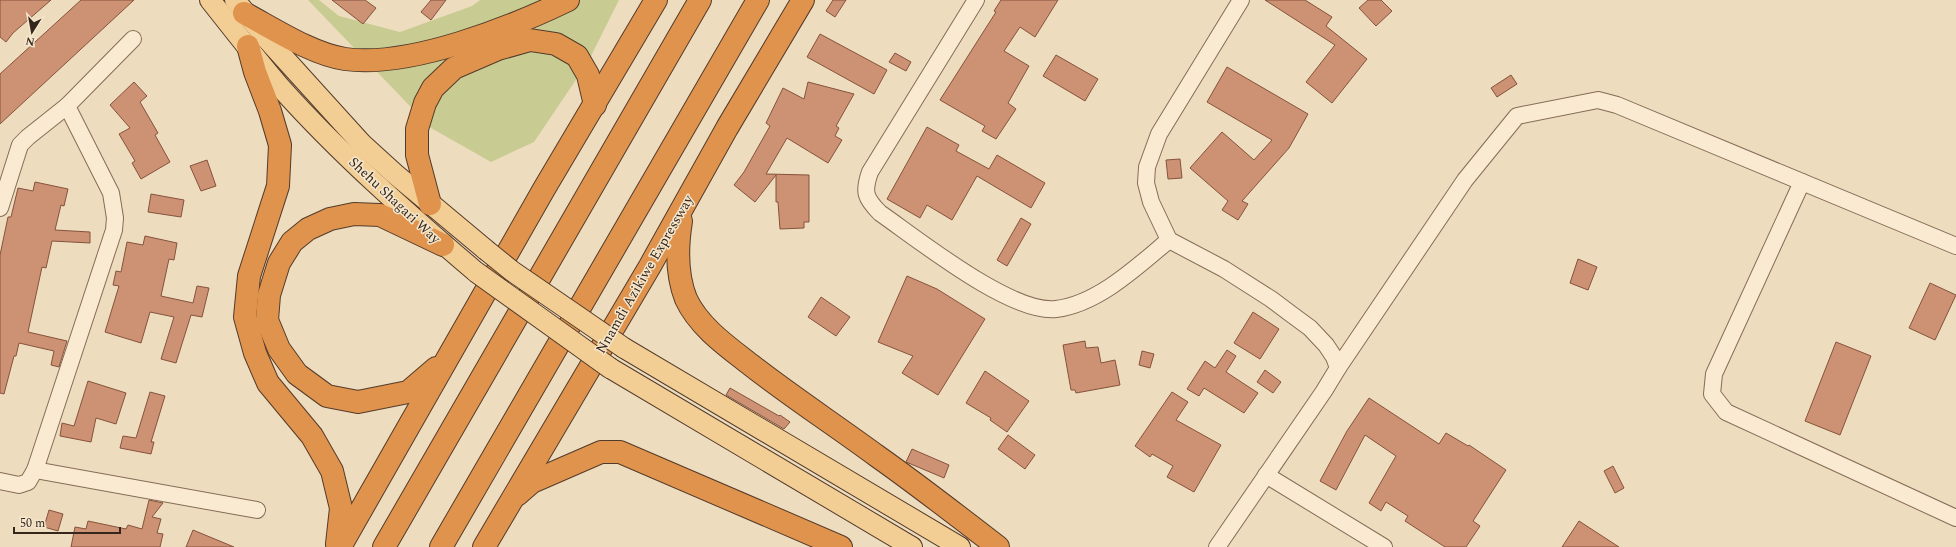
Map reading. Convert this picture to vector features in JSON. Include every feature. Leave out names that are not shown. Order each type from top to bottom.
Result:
[{"type":"highway","points":[[239,6],[305,46],[344,59],[377,61],[420,53],[474,38],[542,13],[568,0]]},
{"type":"highway","points":[[338,547],[544,189],[596,105],[656,0]]},
{"type":"highway","points":[[384,547],[700,0]]},
{"type":"highway","points":[[441,547],[758,0]]},
{"type":"highway","name":"Nnamdi Azikiwe Expressway","points":[[484,547],[803,0]]},
{"type":"highway","points":[[430,204],[416,155],[417,129],[424,103],[433,88],[454,68],[498,49],[530,40],[556,44],[577,56],[588,75],[596,105]]},
{"type":"highway","points":[[248,46],[254,72],[270,111],[280,144],[278,186],[249,276],[245,317],[255,353],[268,382],[312,436],[332,471],[341,508],[338,547]]},
{"type":"highway","points":[[443,245],[380,215],[354,214],[330,219],[308,229],[292,242],[279,262],[269,295],[267,320],[278,349],[298,374],[327,396],[358,402],[408,392],[449,356]]},
{"type":"highway","points":[[678,216],[681,221],[677,259],[680,276],[686,299],[703,324],[718,339],[770,379],[876,455],[998,547]]},
{"type":"highway","points":[[511,499],[532,482],[594,455],[601,452],[620,452],[841,547]]},
{"type":"main road","name":"Shehu Shagari Way","points":[[210,0],[281,87],[325,134],[443,245],[476,272],[610,368],[912,547]]},
{"type":"main road","name":"Shehu Shagari Way","points":[[239,6],[362,144],[430,204],[512,271],[624,348],[960,547]]},
{"type":"street","points":[[976,0],[870,172],[866,183],[866,195],[870,203],[880,213],[975,278],[1015,300],[1035,308],[1056,309],[1078,303],[1119,282],[1169,240]]},
{"type":"street","points":[[1241,0],[1167,118],[1148,168],[1146,183],[1151,202],[1169,240],[1224,269],[1281,306],[1310,328],[1326,345],[1334,357],[1338,368]]},
{"type":"street","points":[[0,208],[20,146],[28,137],[67,106],[133,39]]},
{"type":"street","points":[[1216,547],[1358,341],[1465,180],[1517,116],[1598,100],[1617,105],[1956,246]]},
{"type":"street","points":[[0,481],[19,485],[28,482],[35,470],[114,230],[115,218],[111,193],[67,106]]},
{"type":"street","points":[[1802,182],[1714,374],[1712,394],[1726,412],[1956,518]]},
{"type":"street","points":[[35,470],[257,510]]},
{"type":"street","points":[[1266,475],[1384,547]]},
{"type":"green space","points":[[308,0],[319,0],[339,16],[400,32],[472,6],[480,0],[619,0],[588,62],[534,142],[491,162],[431,128]]},
{"type":"building","points":[[0,0],[51,0],[13,33],[6,42],[0,37]]},
{"type":"building","points":[[81,0],[134,0],[0,124],[0,74]]},
{"type":"building","points":[[332,0],[365,0],[376,8],[363,24]]},
{"type":"building","points":[[431,0],[446,0],[431,20],[421,12]]},
{"type":"building","points":[[833,0],[846,0],[835,17],[826,11]]},
{"type":"building","points":[[1001,0],[1058,0],[1035,37],[1020,27],[1004,51],[1029,66],[1008,103],[1016,109],[996,139],[982,131],[985,126],[940,100],[996,12],[994,11]]},
{"type":"building","points":[[1265,0],[1305,0],[1332,17],[1326,26],[1367,59],[1332,103],[1306,82],[1335,45]]},
{"type":"building","points":[[1368,0],[1381,0],[1392,11],[1376,26],[1359,8]]},
{"type":"building","points":[[820,34],[887,70],[874,94],[807,57]]},
{"type":"building","points":[[895,53],[911,62],[906,71],[889,62]]},
{"type":"building","points":[[1056,55],[1098,79],[1085,101],[1043,76]]},
{"type":"building","points":[[1227,67],[1308,114],[1289,148],[1242,201],[1248,204],[1238,220],[1222,210],[1228,201],[1190,168],[1222,132],[1254,160],[1272,140],[1207,102]]},
{"type":"building","points":[[1511,75],[1517,84],[1497,97],[1491,88]]},
{"type":"building","points":[[134,82],[147,96],[140,102],[158,133],[155,135],[170,162],[141,179],[132,163],[135,161],[119,134],[130,128],[110,105]]},
{"type":"building","points":[[808,82],[854,94],[836,126],[839,128],[835,136],[842,140],[828,163],[787,138],[766,174],[809,175],[809,222],[804,222],[804,228],[780,229],[778,202],[776,202],[776,175],[755,202],[734,185],[744,172],[770,126],[766,123],[783,88],[804,99]]},
{"type":"building","points":[[927,127],[959,145],[956,151],[989,169],[997,155],[1045,183],[1031,208],[977,176],[952,220],[927,205],[920,218],[887,199]]},
{"type":"building","points":[[1180,159],[1182,178],[1168,179],[1166,160]]},
{"type":"building","points":[[207,160],[216,186],[201,191],[190,166]]},
{"type":"building","points":[[35,182],[68,189],[64,206],[61,205],[55,230],[90,232],[90,243],[52,241],[46,268],[42,267],[28,332],[67,341],[59,367],[51,365],[54,351],[19,343],[4,394],[0,393],[0,255],[8,217],[11,217],[18,188],[33,191]]},
{"type":"building","points":[[151,194],[184,200],[181,217],[148,212]]},
{"type":"building","points":[[1021,218],[1031,224],[1007,266],[997,260]]},
{"type":"building","points":[[145,236],[177,243],[174,260],[169,259],[161,296],[193,303],[197,286],[209,288],[202,317],[191,315],[176,363],[161,359],[174,317],[150,312],[141,343],[105,332],[119,286],[113,285],[116,271],[121,272],[127,242],[143,245]]},
{"type":"building","points":[[1578,259],[1597,267],[1588,290],[1570,283]]},
{"type":"building","points":[[907,276],[937,289],[985,319],[938,395],[902,373],[913,356],[878,342]]},
{"type":"building","points":[[1930,283],[1956,295],[1935,340],[1909,328]]},
{"type":"building","points":[[821,297],[850,317],[836,336],[808,317]]},
{"type":"building","points":[[1253,312],[1279,329],[1260,359],[1234,343]]},
{"type":"building","points":[[1085,341],[1086,348],[1098,347],[1101,363],[1115,360],[1120,385],[1076,393],[1075,390],[1071,390],[1063,345]]},
{"type":"building","points":[[1836,342],[1871,356],[1840,435],[1805,421]]},
{"type":"building","points":[[1227,350],[1236,356],[1226,372],[1258,393],[1244,413],[1204,388],[1199,396],[1187,389],[1205,361],[1215,368]]},
{"type":"building","points":[[1142,351],[1154,354],[1150,368],[1139,365]]},
{"type":"building","points":[[1265,370],[1281,382],[1273,393],[1257,382]]},
{"type":"building","points":[[985,371],[1029,401],[1007,432],[990,420],[991,418],[966,403]]},
{"type":"building","points":[[88,381],[126,393],[116,424],[96,418],[91,442],[60,436],[62,423],[74,426]]},
{"type":"building","points":[[730,388],[790,422],[784,429],[726,395]]},
{"type":"building","points":[[150,392],[165,396],[151,442],[154,442],[151,454],[120,448],[123,436],[136,438]]},
{"type":"building","points":[[1172,392],[1188,402],[1176,420],[1221,445],[1194,492],[1167,477],[1173,466],[1152,454],[1150,457],[1135,446]]},
{"type":"building","points":[[1369,398],[1439,444],[1446,433],[1468,446],[1469,445],[1506,470],[1473,521],[1480,526],[1466,547],[1445,547],[1405,521],[1408,516],[1386,502],[1381,511],[1369,503],[1396,456],[1365,435],[1336,490],[1320,481],[1347,431]]},
{"type":"building","points":[[1008,435],[1035,455],[1025,469],[998,449]]},
{"type":"building","points":[[912,449],[949,465],[944,478],[906,462]]},
{"type":"building","points":[[1613,466],[1624,488],[1615,493],[1604,471]]},
{"type":"building","points":[[149,500],[163,503],[152,517],[161,519],[157,533],[163,534],[160,547],[71,547],[75,527],[86,529],[88,521],[126,529],[128,525],[142,529]]},
{"type":"building","points":[[49,510],[63,514],[58,531],[44,527]]},
{"type":"building","points":[[1579,521],[1619,547],[1562,547]]},
{"type":"building","points":[[193,530],[234,547],[186,547]]}]
